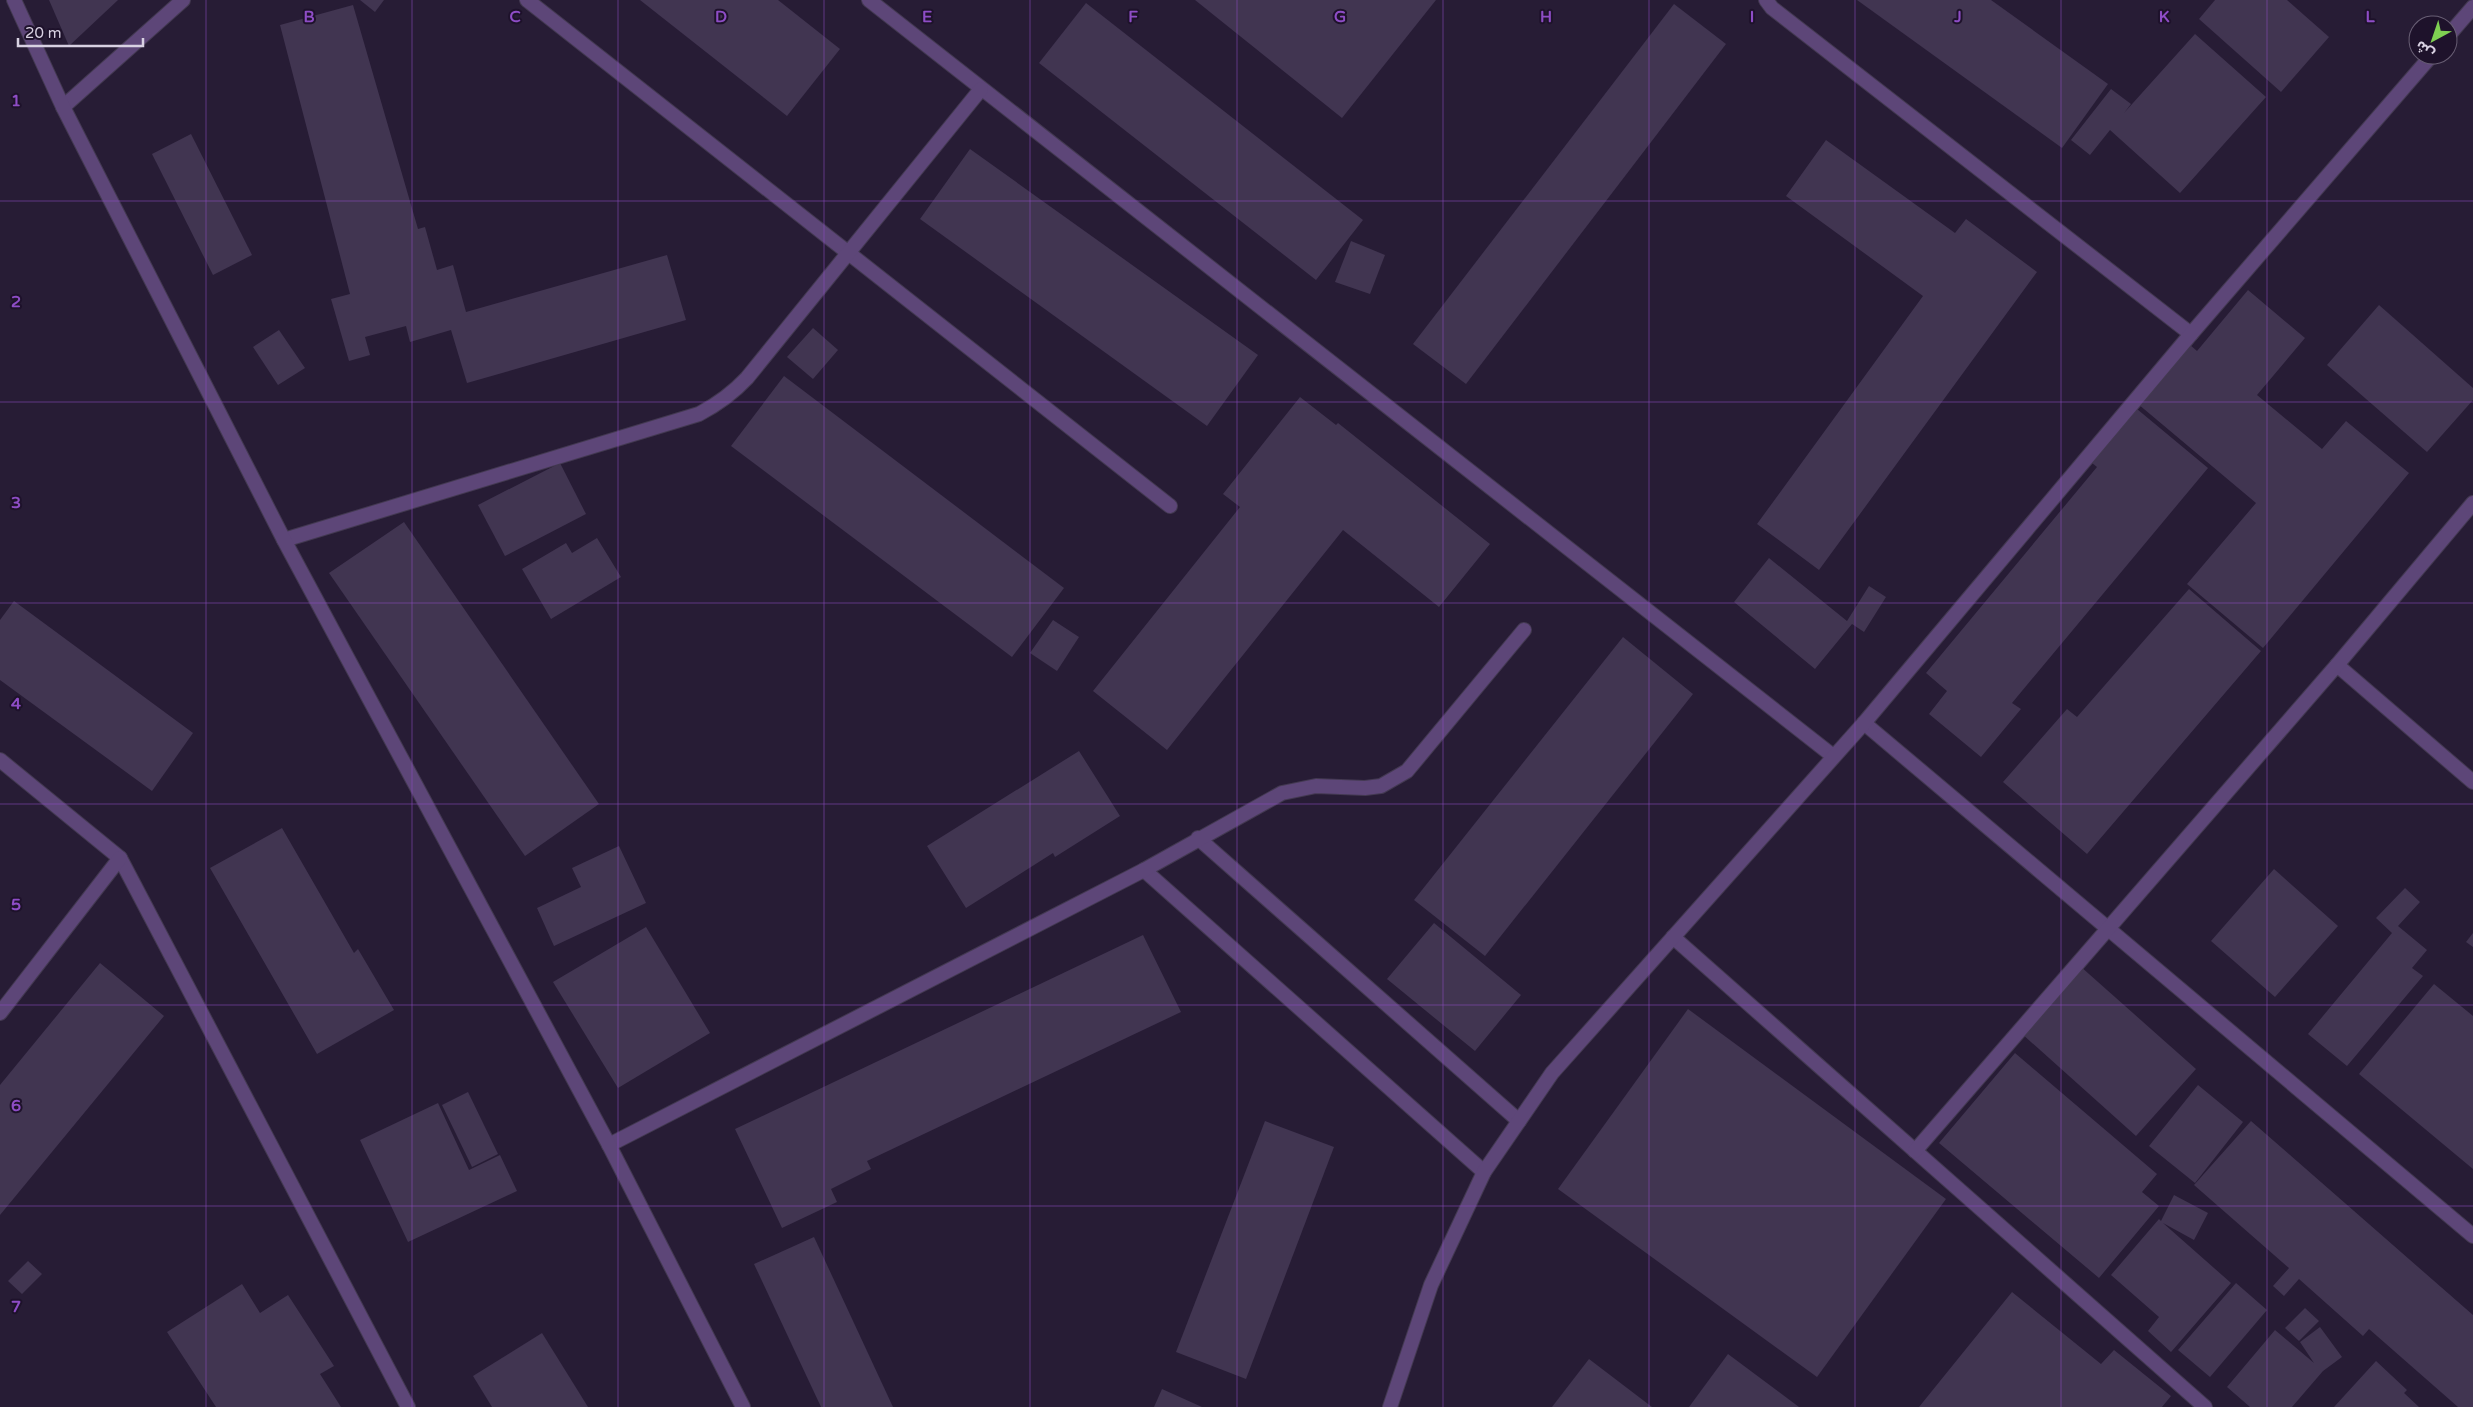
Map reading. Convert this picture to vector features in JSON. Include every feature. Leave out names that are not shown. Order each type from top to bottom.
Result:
[{"type":"street","points":[[14,0],[63,107],[284,540],[609,1145],[743,1407]]},
{"type":"street","points":[[63,107],[183,0]]},
{"type":"street","points":[[527,0],[1170,506]]},
{"type":"street","points":[[869,0],[1832,756]]},
{"type":"street","points":[[1771,3],[2191,334]]},
{"type":"street","points":[[2458,24],[2473,7]]},
{"type":"street","points":[[1390,1407],[1431,1285],[1484,1172],[1552,1074],[1832,756],[1864,723],[2191,334],[2423,65]]},
{"type":"street","points":[[284,540],[699,414],[716,406],[732,394],[747,378],[981,89]]},
{"type":"street","points":[[1916,1150],[2336,665],[2473,503]]},
{"type":"street","points":[[609,1145],[1144,870],[1198,838],[1282,793],[1316,786],[1365,788],[1381,786],[1394,780],[1407,771],[1524,630]]},
{"type":"street","points":[[2336,665],[2473,782]]},
{"type":"street","points":[[1864,723],[2473,1236]]},
{"type":"street","points":[[0,760],[120,858],[408,1407]]},
{"type":"street","points":[[1198,838],[1519,1121]]},
{"type":"street","points":[[0,1013],[120,858]]},
{"type":"street","points":[[1144,870],[1484,1172]]},
{"type":"street","points":[[1673,936],[2205,1407]]},
{"type":"building","points":[[49,0],[118,0],[69,46]]},
{"type":"building","points":[[360,0],[384,0],[375,12]]},
{"type":"building","points":[[640,0],[778,0],[840,49],[787,116]]},
{"type":"building","points":[[1195,0],[1436,0],[1342,118]]},
{"type":"building","points":[[1857,0],[1991,0],[2108,84],[2062,148]]},
{"type":"building","points":[[2215,0],[2287,0],[2329,37],[2281,92],[2199,19]]},
{"type":"building","points":[[1086,3],[1363,220],[1316,280],[1039,63]]},
{"type":"building","points":[[1674,4],[1726,44],[1466,384],[1413,344]]},
{"type":"building","points":[[353,5],[418,229],[425,227],[437,270],[453,265],[466,312],[667,255],[686,320],[467,383],[451,330],[410,342],[406,326],[365,337],[370,355],[349,361],[331,299],[350,294],[280,25]]},
{"type":"building","points":[[2195,34],[2266,97],[2180,193],[2110,130],[2090,155],[2071,140],[2111,89],[2131,104],[2124,113]]},
{"type":"building","points":[[191,134],[252,255],[213,275],[152,154]]},
{"type":"building","points":[[1826,140],[1955,233],[1966,219],[2037,272],[1819,570],[1757,524],[1923,296],[1786,196]]},
{"type":"building","points":[[970,149],[1258,355],[1207,426],[920,219]]},
{"type":"building","points":[[1351,241],[1385,255],[1370,294],[1335,282]]},
{"type":"building","points":[[2248,290],[2305,338],[2257,395],[2322,449],[2346,421],[2409,473],[2263,648],[2187,584],[2256,503],[2138,404],[2189,344],[2197,351]]},
{"type":"building","points":[[2379,305],[2473,388],[2473,400],[2427,452],[2327,365]]},
{"type":"building","points":[[813,328],[838,350],[813,379],[787,357]]},
{"type":"building","points":[[279,330],[305,368],[278,385],[253,347]]},
{"type":"building","points":[[784,376],[1064,588],[1012,657],[731,446]]},
{"type":"building","points":[[1300,397],[1336,425],[1338,423],[1490,544],[1439,607],[1343,530],[1167,750],[1093,691],[1240,507],[1223,494]]},
{"type":"building","points":[[2137,409],[2208,468],[2012,703],[2021,709],[1981,757],[1929,714],[1947,691],[1926,673],[2097,467],[2092,463]]},
{"type":"building","points":[[560,463],[586,514],[505,556],[478,505]]},
{"type":"building","points":[[404,522],[599,804],[525,856],[329,573]]},
{"type":"building","points":[[597,538],[621,577],[551,619],[522,569],[566,543],[572,553]]},
{"type":"building","points":[[1769,558],[1847,621],[1869,586],[1886,597],[1864,632],[1852,624],[1815,669],[1734,602]]},
{"type":"building","points":[[2189,589],[2261,651],[2087,854],[2003,782],[2067,709],[2077,717]]},
{"type":"building","points":[[14,601],[193,733],[152,791],[0,680],[0,620]]},
{"type":"building","points":[[1053,620],[1079,637],[1057,671],[1030,653]]},
{"type":"building","points":[[1623,637],[1693,694],[1485,956],[1414,900]]},
{"type":"building","points":[[1079,751],[1120,816],[1055,857],[1053,853],[966,908],[927,846]]},
{"type":"building","points":[[282,828],[354,953],[358,949],[394,1010],[317,1054],[210,868]]},
{"type":"building","points":[[619,846],[646,903],[554,946],[537,908],[581,887],[572,868]]},
{"type":"building","points":[[2274,869],[2338,926],[2275,997],[2211,941]]},
{"type":"building","points":[[2405,888],[2420,902],[2398,926],[2427,950],[2412,968],[2423,976],[2347,1066],[2308,1034],[2392,933],[2376,918]]},
{"type":"building","points":[[1434,923],[1521,995],[1475,1051],[1387,979]]},
{"type":"building","points":[[646,927],[710,1033],[618,1088],[553,982]]},
{"type":"building","points":[[2473,933],[2473,947],[2466,942]]},
{"type":"building","points":[[1143,935],[1181,1012],[867,1161],[871,1169],[831,1189],[837,1202],[782,1228],[735,1129]]},
{"type":"building","points":[[100,963],[164,1016],[0,1215],[0,1085]]},
{"type":"building","points":[[2080,966],[2196,1069],[2136,1136],[2021,1033]]},
{"type":"building","points":[[2434,984],[2473,1016],[2473,1169],[2359,1074]]},
{"type":"building","points":[[1688,1009],[1946,1199],[1817,1377],[1558,1189]]},
{"type":"building","points":[[2015,1053],[2157,1174],[2142,1192],[2159,1206],[2099,1278],[1939,1143]]},
{"type":"building","points":[[2198,1085],[2243,1122],[2195,1183],[2149,1146]]},
{"type":"building","points":[[468,1092],[498,1154],[472,1167],[442,1105]]},
{"type":"building","points":[[438,1103],[469,1170],[500,1155],[517,1191],[408,1242],[360,1140]]},
{"type":"building","points":[[1265,1121],[1334,1147],[1246,1379],[1176,1352]]},
{"type":"building","points":[[2251,1121],[2473,1315],[2473,1407],[2458,1407],[2369,1329],[2363,1336],[2299,1279],[2284,1296],[2273,1286],[2289,1268],[2194,1185]]},
{"type":"building","points":[[2174,1195],[2208,1213],[2194,1240],[2163,1223],[2231,1283],[2171,1352],[2148,1331],[2159,1317],[2111,1275],[2159,1219],[2161,1221]]},
{"type":"building","points":[[814,1237],[893,1407],[821,1407],[754,1264]]},
{"type":"building","points":[[28,1261],[42,1274],[22,1294],[8,1281]]},
{"type":"building","points":[[2236,1283],[2267,1310],[2210,1377],[2178,1350]]},
{"type":"building","points":[[242,1284],[260,1313],[288,1295],[334,1366],[320,1374],[341,1407],[216,1407],[167,1332]]},
{"type":"building","points":[[2012,1292],[2101,1364],[2114,1350],[2171,1396],[2162,1407],[1919,1407]]},
{"type":"building","points":[[2305,1308],[2319,1321],[2299,1341],[2285,1328]]},
{"type":"building","points":[[2320,1327],[2342,1357],[2323,1371],[2292,1407],[2250,1407],[2227,1387],[2275,1330],[2314,1363],[2300,1342]]},
{"type":"building","points":[[542,1333],[588,1407],[492,1407],[473,1376]]},
{"type":"building","points":[[1728,1354],[1799,1407],[1689,1407]]},
{"type":"building","points":[[1589,1359],[1652,1407],[1552,1407]]},
{"type":"building","points":[[2376,1361],[2407,1390],[2404,1393],[2419,1407],[2334,1407]]},
{"type":"building","points":[[1162,1389],[1202,1407],[1154,1407]]}]
